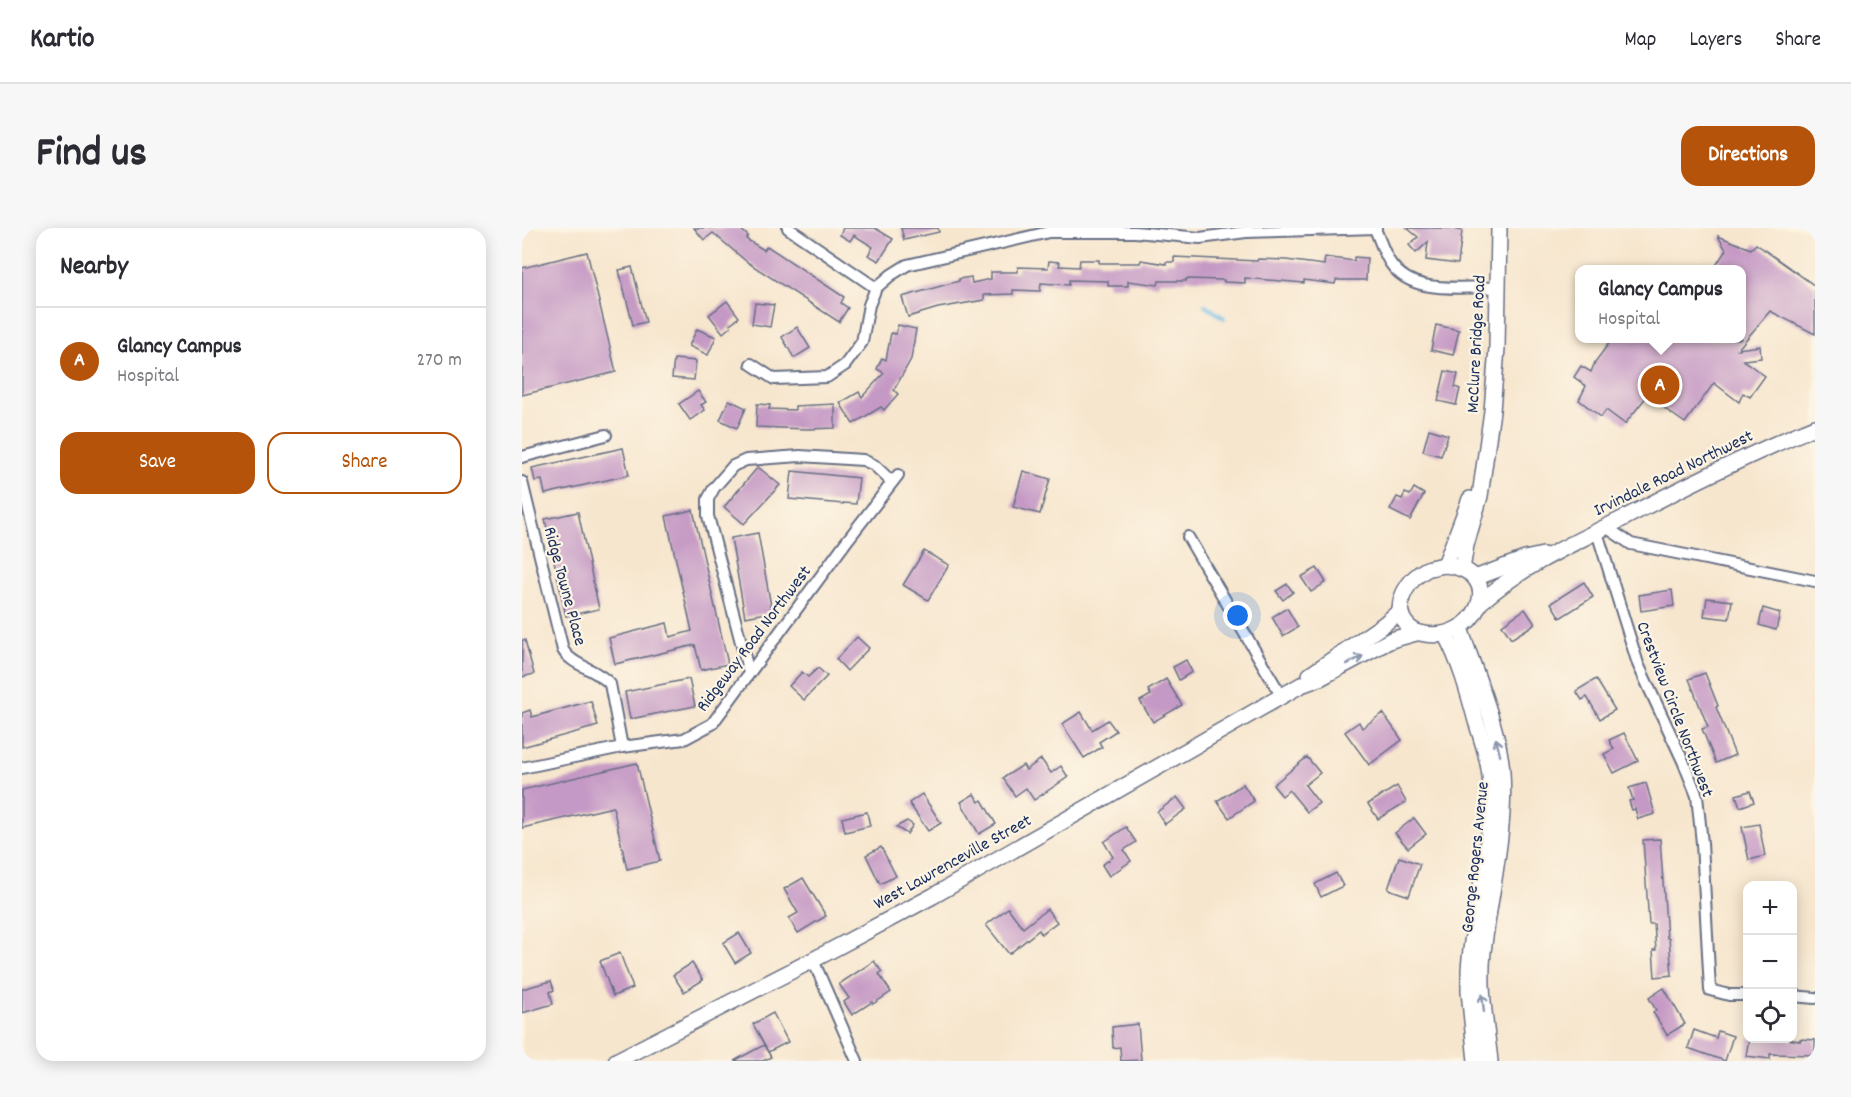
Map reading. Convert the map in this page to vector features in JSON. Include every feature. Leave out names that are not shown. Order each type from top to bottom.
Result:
[{"type":"street","points":[[788,228],[876,288]]},
{"type":"street","name":"McClure Bridge Road","points":[[1469,573],[1466,545],[1480,496],[1496,372],[1499,228]]},
{"type":"street","points":[[751,364],[774,379],[827,378],[845,365],[862,342],[869,305],[876,288],[891,275],[907,265],[1049,232],[1134,232],[1200,238],[1246,230],[1375,229],[1391,264],[1409,281],[1435,288],[1498,288]]},
{"type":"street","name":"Irvindale Road Northwest","points":[[1481,602],[1500,585],[1549,554],[1764,448],[1815,427]]},
{"type":"street","points":[[522,457],[606,435]]},
{"type":"street","name":"Ridgeway Road Northwest","points":[[522,768],[622,747],[684,739],[712,724],[895,479],[863,460],[800,456],[746,460],[734,466],[714,488],[708,499],[708,516],[749,673]]},
{"type":"street","name":"McClure Bridge Road","points":[[1445,565],[1484,462]]},
{"type":"street","name":"Ridge Towne Place","points":[[522,482],[563,650],[566,657],[603,675],[610,684],[622,747]]},
{"type":"street","points":[[1602,529],[1630,544],[1815,581]]},
{"type":"street","name":"Crestview Circle Northwest","points":[[1602,529],[1638,664],[1683,761],[1696,796],[1702,843],[1710,990],[1729,995],[1743,995]]},
{"type":"street","points":[[1188,537],[1282,697]]},
{"type":"street","name":"Irvindale Road Northwest","points":[[1469,573],[1549,554]]},
{"type":"street","points":[[1445,565],[1469,573],[1480,587],[1481,602],[1473,615],[1460,628],[1445,634],[1430,636],[1416,633],[1404,621],[1400,610],[1405,589],[1413,579],[1427,569],[1445,565]]},
{"type":"street","name":"West Lawrenceville Street","points":[[1301,685],[1315,670],[1383,625],[1400,610]]},
{"type":"street","name":"George Rogers Avenue","points":[[1460,628],[1491,722],[1502,770],[1503,805],[1483,954],[1481,986],[1490,1061]]},
{"type":"street","name":"West Lawrenceville Street","points":[[616,1061],[933,896],[1301,685],[1320,678],[1391,640],[1416,633]]},
{"type":"street","name":"George Rogers Avenue","points":[[1445,634],[1466,685],[1491,777],[1487,839],[1469,970],[1468,991],[1476,1061]]},
{"type":"street","points":[[813,960],[857,1061]]},
{"type":"street","points":[[1797,996],[1815,998]]},
{"type":"building","points":[[694,228],[739,228],[748,236],[746,239],[764,250],[767,246],[844,297],[841,303],[848,308],[839,322],[747,262],[713,233],[704,240]]},
{"type":"building","points":[[843,228],[875,228],[893,239],[879,261],[868,255],[873,247],[854,235],[850,241],[840,235]]},
{"type":"building","points":[[901,228],[938,228],[939,232],[904,240]]},
{"type":"building","points":[[1407,228],[1457,228],[1462,231],[1458,264],[1426,260],[1428,242],[1416,253],[1409,245],[1418,237]]},
{"type":"building","points":[[1718,236],[1751,249],[1756,244],[1815,286],[1815,334],[1770,311],[1746,340],[1746,265],[1716,265],[1726,250]]},
{"type":"building","points":[[587,252],[616,372],[522,395],[522,268]]},
{"type":"building","points":[[1174,257],[1286,260],[1324,265],[1325,257],[1354,261],[1354,257],[1367,258],[1366,280],[1336,280],[1335,284],[1304,280],[1304,283],[1245,278],[1245,283],[1186,279],[1186,281],[1159,281],[1158,285],[1128,281],[1128,286],[1108,286],[1108,281],[1069,280],[1069,285],[1041,283],[1040,291],[1013,290],[1013,294],[984,295],[984,300],[938,308],[908,317],[902,297],[959,281],[959,279],[971,277],[972,283],[991,279],[991,272],[1018,272],[1018,267],[1048,268],[1049,261],[1060,262],[1059,266],[1079,267],[1080,260],[1099,260],[1099,263],[1140,263],[1141,260],[1166,264],[1166,262],[1174,262]]},
{"type":"building","points":[[632,267],[646,322],[633,325],[619,270]]},
{"type":"building","points":[[727,301],[739,317],[723,333],[709,315]]},
{"type":"building","points":[[755,303],[774,305],[770,327],[752,324]]},
{"type":"building","points":[[898,325],[916,329],[911,359],[894,390],[898,394],[884,410],[881,407],[853,424],[840,403],[859,392],[862,397],[884,373],[877,369],[882,358],[886,360],[891,333],[896,334]]},
{"type":"building","points":[[1436,325],[1459,330],[1453,355],[1431,350]]},
{"type":"building","points":[[797,327],[810,348],[794,358],[782,337]]},
{"type":"building","points":[[697,329],[716,337],[708,355],[689,346]]},
{"type":"building","points":[[1609,343],[1743,343],[1738,349],[1760,346],[1761,358],[1743,360],[1765,376],[1750,397],[1743,393],[1739,402],[1714,383],[1685,423],[1647,396],[1625,424],[1606,410],[1601,417],[1579,400],[1586,386],[1574,377],[1581,366],[1591,372],[1595,362]]},
{"type":"building","points":[[674,359],[696,361],[694,380],[672,378]]},
{"type":"building","points":[[1445,371],[1458,374],[1455,387],[1460,389],[1456,405],[1438,401]]},
{"type":"building","points":[[698,391],[706,402],[701,405],[705,410],[690,420],[679,404]]},
{"type":"building","points":[[729,400],[746,408],[737,428],[720,420]]},
{"type":"building","points":[[757,404],[770,405],[769,409],[795,410],[795,406],[835,404],[835,428],[756,427]]},
{"type":"building","points":[[1429,429],[1448,435],[1441,456],[1423,451]]},
{"type":"building","points":[[623,448],[629,475],[545,494],[542,480],[535,481],[532,468]]},
{"type":"building","points":[[758,467],[780,485],[744,524],[724,507]]},
{"type":"building","points":[[792,471],[859,478],[856,504],[789,499]]},
{"type":"building","points":[[1023,471],[1050,479],[1040,514],[1013,507]]},
{"type":"building","points":[[1414,488],[1424,494],[1410,520],[1390,510],[1397,497],[1402,499],[1405,493],[1410,495]]},
{"type":"building","points":[[693,510],[728,664],[701,670],[695,645],[615,664],[609,638],[667,623],[670,637],[692,631],[666,516]]},
{"type":"building","points":[[578,512],[599,609],[566,616],[545,519]]},
{"type":"building","points":[[758,533],[772,612],[745,617],[731,538]]},
{"type":"building","points":[[924,551],[949,565],[928,600],[903,585]]},
{"type":"building","points":[[1317,568],[1326,582],[1311,592],[1301,577]]},
{"type":"building","points":[[1584,582],[1593,597],[1560,618],[1551,603]]},
{"type":"building","points":[[1287,584],[1293,592],[1283,600],[1276,591]]},
{"type":"building","points":[[1672,590],[1674,606],[1641,611],[1639,595]]},
{"type":"building","points":[[1707,598],[1732,601],[1729,619],[1704,616]]},
{"type":"building","points":[[1287,608],[1298,627],[1283,636],[1272,617]]},
{"type":"building","points":[[1763,608],[1780,613],[1776,630],[1759,625]]},
{"type":"building","points":[[1525,609],[1535,624],[1511,639],[1502,625]]},
{"type":"building","points":[[857,637],[869,648],[847,671],[836,659]]},
{"type":"building","points":[[522,640],[525,640],[534,674],[522,677]]},
{"type":"building","points":[[1186,660],[1192,672],[1179,680],[1173,667]]},
{"type":"building","points":[[818,668],[827,676],[804,700],[789,686],[802,672],[808,677]]},
{"type":"building","points":[[1705,673],[1735,755],[1716,763],[1702,729],[1708,727],[1689,679]]},
{"type":"building","points":[[689,679],[695,706],[630,719],[625,692]]},
{"type":"building","points":[[1166,679],[1182,705],[1153,722],[1140,701],[1151,695],[1148,690]]},
{"type":"building","points":[[1596,679],[1615,710],[1600,719],[1587,697],[1582,700],[1576,691]]},
{"type":"building","points":[[591,701],[598,726],[522,747],[522,713],[530,710],[532,717]]},
{"type":"building","points":[[1081,712],[1092,730],[1108,720],[1116,731],[1099,742],[1102,747],[1084,758],[1062,724]]},
{"type":"building","points":[[1383,713],[1402,740],[1369,765],[1345,732],[1359,722],[1362,728]]},
{"type":"building","points":[[1624,733],[1638,761],[1614,773],[1604,754],[1614,749],[1609,740]]},
{"type":"building","points":[[1307,757],[1320,773],[1305,785],[1319,803],[1307,812],[1289,790],[1282,796],[1273,785]]},
{"type":"building","points":[[1041,759],[1051,773],[1061,766],[1068,777],[1034,800],[1026,788],[1015,796],[1003,778],[1023,765],[1026,770]]},
{"type":"building","points":[[637,763],[660,861],[627,869],[613,807],[522,828],[522,790]]},
{"type":"building","points":[[1646,783],[1655,814],[1638,819],[1629,801],[1633,800],[1629,788]]},
{"type":"building","points":[[1243,784],[1254,801],[1229,818],[1217,801]]},
{"type":"building","points":[[1397,786],[1406,802],[1378,819],[1368,804]]},
{"type":"building","points":[[1750,791],[1754,802],[1740,807],[1736,795]]},
{"type":"building","points":[[922,794],[941,823],[928,831],[909,803]]},
{"type":"building","points":[[974,794],[979,802],[982,800],[996,824],[979,834],[961,802]]},
{"type":"building","points":[[1177,797],[1186,809],[1165,824],[1157,812]]},
{"type":"building","points":[[867,812],[870,826],[845,832],[842,818]]},
{"type":"building","points":[[1414,818],[1426,834],[1408,848],[1395,833]]},
{"type":"building","points":[[907,821],[913,825],[907,834],[896,827]]},
{"type":"building","points":[[1759,824],[1765,856],[1749,860],[1742,827]]},
{"type":"building","points":[[1126,827],[1136,842],[1124,850],[1131,861],[1109,876],[1102,865],[1113,857],[1104,842]]},
{"type":"building","points":[[1660,839],[1672,975],[1655,977],[1654,924],[1649,924],[1643,840]]},
{"type":"building","points":[[881,847],[896,876],[880,884],[866,855]]},
{"type":"building","points":[[1399,857],[1420,864],[1409,896],[1388,889]]},
{"type":"building","points":[[1336,873],[1343,886],[1321,897],[1315,884]]},
{"type":"building","points":[[803,878],[826,916],[798,933],[789,918],[798,913],[784,889]]},
{"type":"building","points":[[1008,908],[1023,928],[1047,909],[1057,922],[1041,934],[1039,930],[1009,954],[986,925]]},
{"type":"building","points":[[739,933],[751,953],[735,963],[723,943]]},
{"type":"building","points":[[620,953],[633,988],[613,996],[600,961]]},
{"type":"building","points":[[874,961],[882,972],[879,974],[891,992],[852,1015],[844,1002],[849,998],[839,984]]},
{"type":"building","points":[[692,963],[703,980],[684,992],[673,975]]},
{"type":"building","points":[[551,981],[554,990],[550,992],[553,1004],[522,1013],[522,989]]},
{"type":"building","points":[[1664,988],[1685,1024],[1667,1035],[1653,1012],[1656,1010],[1649,998]]},
{"type":"building","points":[[773,1013],[788,1042],[768,1052],[753,1024]]},
{"type":"building","points":[[1138,1024],[1141,1060],[1121,1061],[1120,1047],[1113,1048],[1112,1027]]},
{"type":"building","points":[[1694,1030],[1716,1038],[1718,1031],[1733,1036],[1725,1061],[1688,1048]]},
{"type":"building","points":[[1800,1039],[1815,1040],[1815,1055],[1770,1054],[1770,1059],[1746,1056],[1748,1043],[1797,1043]]},
{"type":"building","points":[[764,1045],[771,1057],[763,1061],[734,1061]]},
{"type":"waterway","points":[[1205,305],[1224,318]]},
{"type":"place","name":"Glancy Campus","points":[[1660,385]]}]
